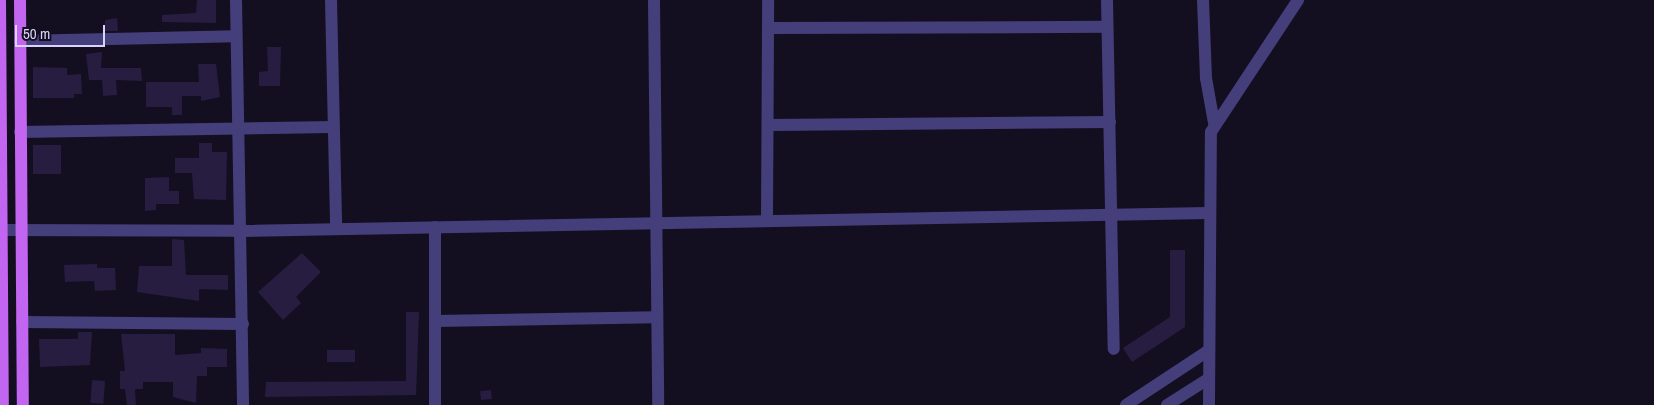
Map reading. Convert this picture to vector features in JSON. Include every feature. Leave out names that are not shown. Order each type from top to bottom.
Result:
[{"type":"main road","points":[[0,0],[3,405]]},
{"type":"main road","points":[[20,0],[19,230],[23,405]]},
{"type":"street","points":[[236,0],[234,36],[242,231],[243,405]]},
{"type":"street","points":[[332,0],[332,127],[336,228]]},
{"type":"street","points":[[654,0],[658,405]]},
{"type":"street","points":[[767,219],[770,125],[768,0]]},
{"type":"street","points":[[1107,0],[1114,349]]},
{"type":"street","points":[[1203,0],[1206,78],[1214,123],[1210,142],[1209,405]]},
{"type":"street","points":[[1214,123],[1298,0]]},
{"type":"street","points":[[769,28],[1107,27]]},
{"type":"street","points":[[20,41],[234,36]]},
{"type":"street","points":[[770,125],[1110,122]]},
{"type":"street","points":[[20,132],[332,127]]},
{"type":"street","points":[[1,230],[242,231],[657,221],[1209,213]]},
{"type":"street","points":[[435,227],[435,405]]},
{"type":"street","points":[[435,321],[656,317]]},
{"type":"street","points":[[22,322],[243,324]]},
{"type":"street","points":[[1126,405],[1208,351]]},
{"type":"street","points":[[1167,405],[1208,379]]},
{"type":"building","points":[[197,0],[216,0],[216,23],[162,22],[162,15],[196,13]]},
{"type":"building","points":[[117,18],[118,31],[105,31],[105,20]]},
{"type":"building","points":[[267,47],[281,47],[280,86],[259,86],[259,72],[268,71]]},
{"type":"building","points":[[102,52],[101,68],[141,68],[142,81],[116,80],[117,95],[103,96],[102,80],[89,80],[86,54]]},
{"type":"building","points":[[198,64],[216,64],[220,97],[201,101],[201,96],[182,96],[182,115],[172,115],[172,107],[146,107],[146,82],[199,82]]},
{"type":"building","points":[[33,67],[67,68],[67,75],[81,74],[82,94],[74,94],[74,98],[33,98]]},
{"type":"building","points":[[199,143],[212,143],[212,152],[227,152],[226,200],[194,199],[192,173],[175,173],[175,158],[199,158]]},
{"type":"building","points":[[33,145],[61,145],[61,174],[33,174]]},
{"type":"building","points":[[169,177],[169,191],[179,191],[179,204],[156,204],[156,210],[145,211],[145,178]]},
{"type":"building","points":[[172,239],[184,240],[186,275],[228,275],[228,290],[199,289],[199,301],[137,292],[139,266],[172,266]]},
{"type":"building","points":[[1170,250],[1185,250],[1185,327],[1132,362],[1123,348],[1170,317]]},
{"type":"building","points":[[302,253],[321,272],[296,297],[301,303],[283,320],[258,292]]},
{"type":"building","points":[[97,264],[97,268],[115,268],[116,290],[95,291],[94,281],[65,282],[64,265]]},
{"type":"building","points":[[406,312],[419,312],[416,395],[265,397],[266,382],[406,381]]},
{"type":"building","points":[[78,332],[92,332],[90,365],[40,367],[39,339],[78,339]]},
{"type":"building","points":[[121,334],[175,334],[175,355],[201,353],[201,348],[227,349],[227,367],[207,367],[207,376],[197,376],[196,403],[173,397],[173,382],[143,382],[143,389],[135,389],[136,405],[127,405],[125,389],[120,389],[120,371],[125,371]]},
{"type":"building","points":[[327,350],[355,350],[355,362],[327,362]]},
{"type":"building","points":[[92,380],[105,381],[103,404],[90,403]]},
{"type":"building","points":[[491,390],[492,399],[481,400],[480,391]]}]
